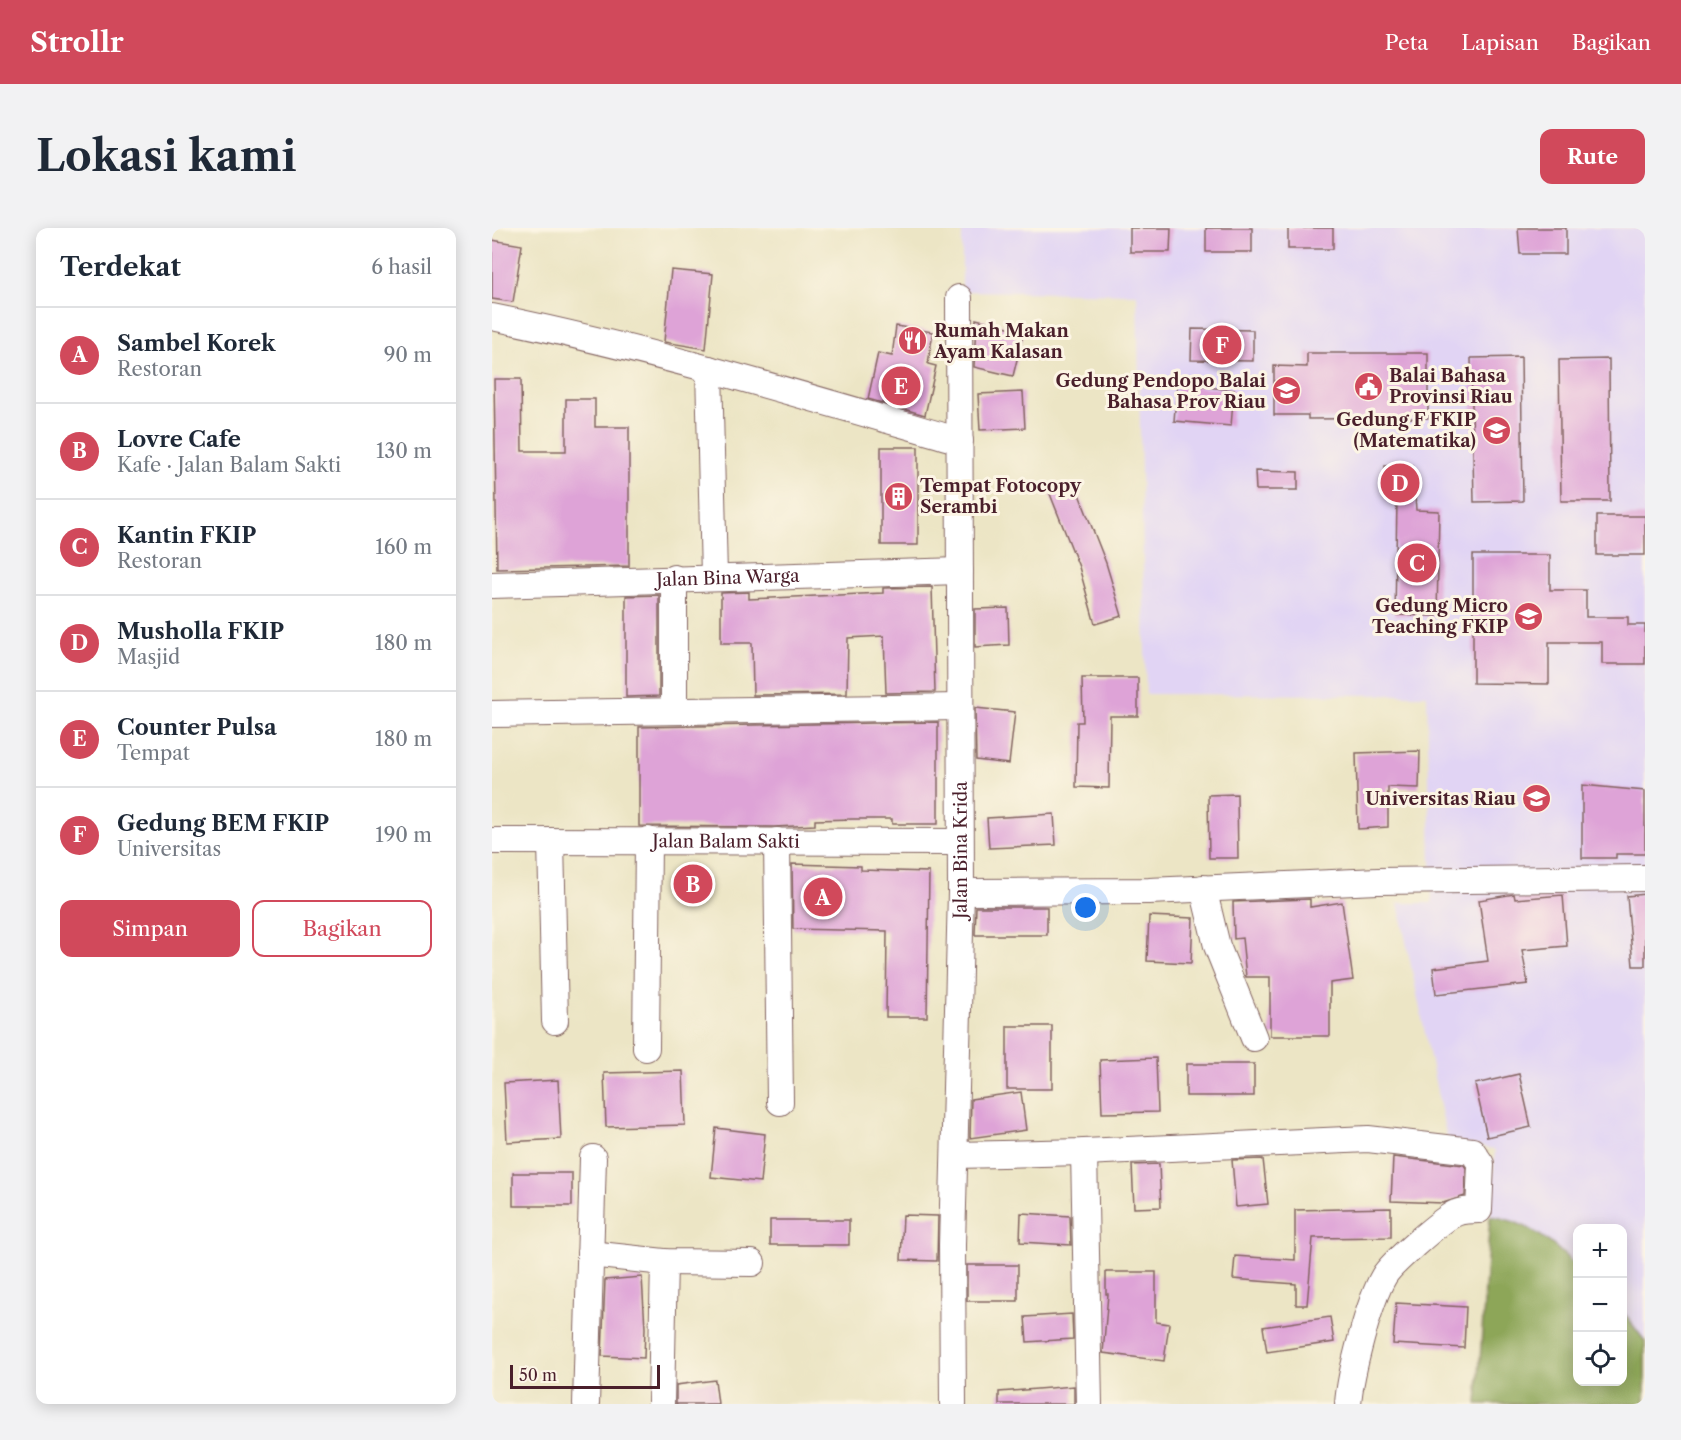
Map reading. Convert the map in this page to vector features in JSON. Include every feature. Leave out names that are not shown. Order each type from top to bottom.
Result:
[{"type":"street","name":"Jalan Bina Krida","points":[[953,1404],[952,1245],[961,892],[959,298]]},
{"type":"street","points":[[492,317],[585,336],[960,441]]},
{"type":"street","points":[[709,369],[714,576]]},
{"type":"street","name":"Jalan Bina Warga","points":[[494,585],[714,576],[960,571]]},
{"type":"street","points":[[674,578],[674,711]]},
{"type":"street","points":[[492,714],[960,707]]},
{"type":"street","points":[[646,1048],[648,840]]},
{"type":"street","name":"Jalan Balam Sakti","points":[[492,841],[960,842]]},
{"type":"street","points":[[551,841],[555,1021]]},
{"type":"street","points":[[777,841],[780,1102]]},
{"type":"street","points":[[961,892],[1203,888],[1378,881],[1645,878]]},
{"type":"street","points":[[1203,888],[1216,946],[1254,1038]]},
{"type":"street","points":[[956,1155],[1084,1152],[1368,1139],[1445,1146],[1472,1151],[1478,1155],[1482,1174],[1479,1210],[1458,1212],[1445,1218],[1384,1275],[1366,1323],[1348,1404]]},
{"type":"street","points":[[1084,1152],[1089,1404]]},
{"type":"street","points":[[586,1404],[593,1158]]},
{"type":"street","points":[[590,1254],[664,1262],[752,1263]]},
{"type":"street","points":[[661,1404],[664,1262]]},
{"type":"shaded area","name":"Universitas Riau","points":[[962,228],[1645,228],[1645,1404],[1477,1404],[1495,1150],[1447,1139],[1398,903],[1432,903],[1427,695],[1146,694],[1137,294],[962,291]]},
{"type":"green space","points":[[1490,1216],[1527,1227],[1558,1249],[1573,1263],[1573,1386],[1627,1386],[1627,1317],[1645,1341],[1645,1404],[1477,1404]]},
{"type":"building","points":[[1130,228],[1171,228],[1170,252],[1130,252]]},
{"type":"building","points":[[1206,228],[1252,228],[1252,252],[1206,252]]},
{"type":"building","points":[[1288,228],[1333,228],[1333,249],[1288,249]]},
{"type":"building","points":[[1518,228],[1566,228],[1566,254],[1520,254]]},
{"type":"building","points":[[492,240],[522,245],[513,302],[492,299]]},
{"type":"building","points":[[671,270],[713,274],[706,349],[664,342]]},
{"type":"building","points":[[976,319],[1024,331],[1013,376],[974,367]]},
{"type":"building","points":[[896,326],[933,332],[928,364],[936,366],[925,415],[868,399],[878,353],[892,356]]},
{"type":"building","points":[[1192,329],[1253,330],[1253,361],[1191,360]]},
{"type":"building","name":"Balai Bahasa Provinsi Riau","points":[[1307,353],[1428,353],[1428,418],[1308,419],[1308,415],[1274,415],[1274,366],[1307,367]]},
{"type":"building","name":"Gedung F FKIP (Matematika)","points":[[1521,357],[1523,501],[1474,502],[1471,358]]},
{"type":"building","points":[[1609,359],[1610,501],[1561,501],[1559,360]]},
{"type":"building","points":[[494,379],[521,379],[522,451],[566,451],[566,399],[595,399],[595,427],[629,427],[629,566],[497,569]]},
{"type":"building","points":[[1177,384],[1234,390],[1231,426],[1174,421]]},
{"type":"building","points":[[1023,392],[1025,428],[980,430],[978,394]]},
{"type":"building","name":"Tempat Fotocopy Serambi","points":[[881,447],[918,447],[918,545],[881,545]]},
{"type":"building","points":[[1385,466],[1413,466],[1416,510],[1439,511],[1437,616],[1395,615],[1397,500],[1386,500]]},
{"type":"building","points":[[1255,471],[1298,472],[1298,490],[1256,490]]},
{"type":"building","points":[[1075,484],[1106,563],[1122,616],[1095,624],[1079,567],[1050,494]]},
{"type":"building","points":[[1597,516],[1645,516],[1645,555],[1597,555]]},
{"type":"building","name":"Gedung Micro Teaching FKIP","points":[[1473,555],[1550,555],[1550,590],[1586,590],[1586,617],[1628,617],[1628,625],[1645,625],[1645,664],[1602,664],[1602,642],[1549,642],[1549,684],[1473,683]]},
{"type":"building","points":[[932,587],[935,692],[886,693],[884,636],[848,638],[847,694],[753,695],[752,643],[721,643],[721,593],[749,592],[749,599],[883,593],[883,588]]},
{"type":"building","points":[[659,595],[659,696],[626,697],[626,596]]},
{"type":"building","points":[[1008,608],[1009,645],[975,647],[975,609]]},
{"type":"building","points":[[1082,678],[1138,678],[1138,716],[1110,716],[1109,788],[1076,787],[1077,722],[1083,722]]},
{"type":"building","points":[[975,708],[1015,712],[1009,764],[976,760]]},
{"type":"building","points":[[938,722],[938,824],[892,824],[892,819],[853,819],[815,820],[815,825],[774,827],[639,826],[639,727]]},
{"type":"building","points":[[1420,751],[1419,788],[1388,787],[1388,827],[1358,829],[1356,753]]},
{"type":"building","points":[[1582,785],[1645,791],[1645,854],[1616,854],[1616,858],[1582,858]]},
{"type":"building","points":[[1237,794],[1238,858],[1209,858],[1208,795]]},
{"type":"building","points":[[1054,814],[1056,845],[989,848],[987,818]]},
{"type":"building","points":[[792,864],[861,866],[861,870],[929,872],[927,1017],[886,1017],[887,931],[793,929]]},
{"type":"building","points":[[1514,894],[1515,899],[1563,895],[1567,946],[1522,950],[1528,984],[1436,994],[1433,968],[1488,961],[1479,900]]},
{"type":"building","points":[[1645,894],[1645,966],[1633,966],[1627,896]]},
{"type":"building","points":[[1310,899],[1310,907],[1342,902],[1353,980],[1330,983],[1330,1036],[1270,1036],[1270,977],[1246,977],[1242,938],[1234,939],[1233,902]]},
{"type":"building","points":[[976,907],[1047,907],[1047,935],[975,935]]},
{"type":"building","points":[[1149,916],[1193,918],[1191,963],[1147,961]]},
{"type":"building","points":[[1007,1026],[1052,1026],[1052,1089],[1007,1089]]},
{"type":"building","points":[[1156,1058],[1158,1112],[1102,1113],[1100,1060]]},
{"type":"building","points":[[1186,1064],[1254,1064],[1254,1096],[1186,1096]]},
{"type":"building","points":[[683,1071],[685,1125],[606,1127],[604,1073]]},
{"type":"building","points":[[1519,1074],[1531,1127],[1487,1137],[1475,1084]]},
{"type":"building","points":[[558,1080],[561,1139],[507,1142],[504,1083]]},
{"type":"building","points":[[1021,1092],[1026,1130],[970,1138],[971,1099]]},
{"type":"building","points":[[716,1128],[765,1134],[760,1182],[711,1177]]},
{"type":"building","points":[[1393,1157],[1464,1165],[1466,1168],[1465,1196],[1443,1203],[1391,1201]]},
{"type":"building","points":[[1263,1159],[1268,1204],[1236,1207],[1232,1160]]},
{"type":"building","points":[[1159,1164],[1161,1207],[1134,1208],[1132,1165]]},
{"type":"building","points":[[513,1173],[572,1173],[572,1206],[513,1206]]},
{"type":"building","points":[[1391,1208],[1391,1237],[1313,1238],[1307,1305],[1296,1305],[1296,1284],[1233,1279],[1235,1256],[1295,1260],[1295,1210]]},
{"type":"building","points":[[1021,1213],[1070,1216],[1071,1245],[1020,1242]]},
{"type":"building","points":[[903,1215],[938,1216],[937,1261],[901,1260]]},
{"type":"building","points":[[770,1220],[849,1220],[849,1245],[770,1245]]},
{"type":"building","points":[[967,1265],[1018,1265],[1018,1301],[967,1301]]},
{"type":"building","points":[[1106,1272],[1156,1272],[1156,1322],[1169,1324],[1164,1361],[1103,1353],[1108,1294],[1106,1294]]},
{"type":"building","points":[[642,1277],[644,1358],[602,1356],[605,1280]]},
{"type":"building","points":[[1396,1303],[1466,1307],[1464,1348],[1393,1344]]},
{"type":"building","points":[[1072,1314],[1073,1339],[1027,1342],[1025,1317]]},
{"type":"building","points":[[1330,1317],[1334,1342],[1267,1352],[1263,1327]]},
{"type":"building","points":[[715,1380],[718,1404],[676,1404],[676,1385]]},
{"type":"building","points":[[1074,1386],[1074,1404],[999,1404],[999,1392]]},
{"type":"place","name":"Rumah Makan Ayam Kalasan","points":[[913,341]]},
{"type":"place","name":"Gedung BEM FKIP","points":[[1222,345]]},
{"type":"place","name":"Counter Pulsa","points":[[901,386]]},
{"type":"place","name":"Balai Bahasa Provinsi Riau","points":[[1368,386]]},
{"type":"place","name":"Gedung Pendopo Balai Bahasa Prov Riau","points":[[1287,391]]},
{"type":"place","name":"Gedung F FKIP (Matematika)","points":[[1497,430]]},
{"type":"place","name":"Musholla FKIP","points":[[1400,483]]},
{"type":"place","name":"Tempat Fotocopy Serambi","points":[[899,496]]},
{"type":"place","name":"Kantin FKIP","points":[[1417,563]]},
{"type":"place","name":"Gedung Micro Teaching FKIP","points":[[1529,616]]},
{"type":"place","name":"Universitas Riau","points":[[1537,799]]},
{"type":"place","name":"Lovre Cafe","points":[[693,884]]},
{"type":"place","name":"Sambel Korek","points":[[823,897]]}]
